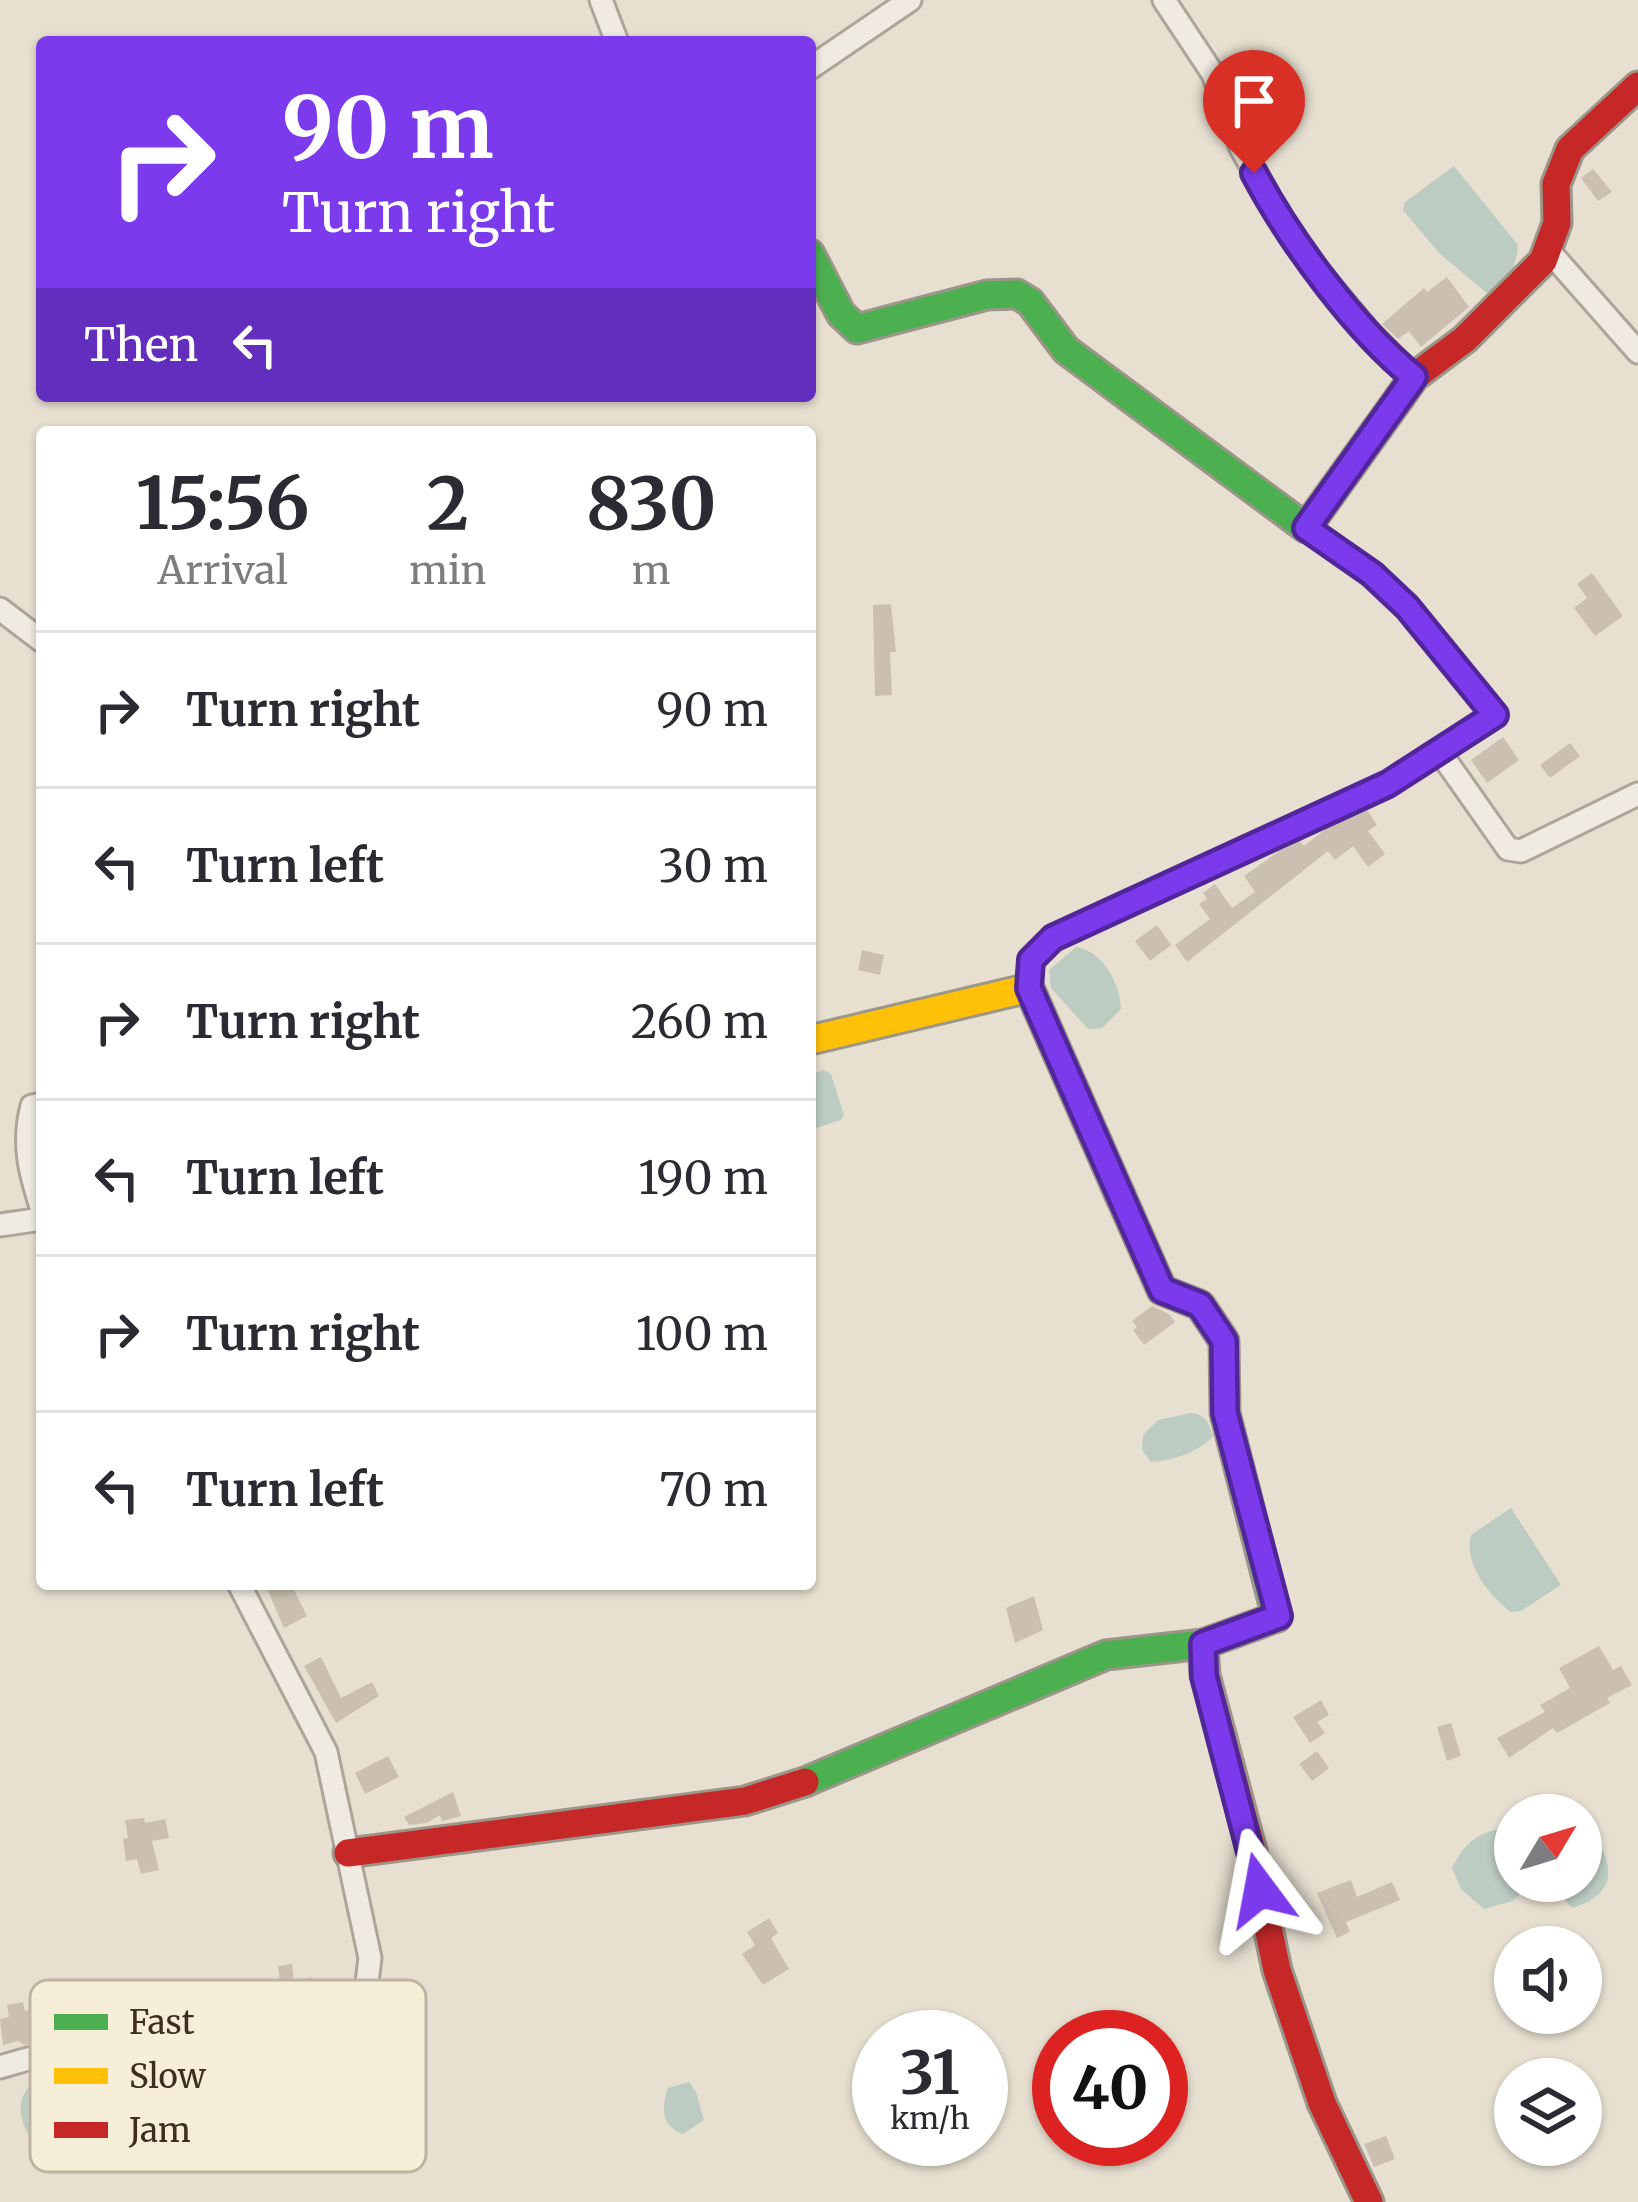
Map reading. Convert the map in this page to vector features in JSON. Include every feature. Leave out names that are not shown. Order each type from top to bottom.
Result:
[{"type":"street","points":[[602,0],[615,36]]},
{"type":"street","points":[[816,64],[910,0]]},
{"type":"street","points":[[1163,0],[1213,74],[1241,148],[1296,245],[1414,377]]},
{"type":"street","points":[[1306,528],[1414,377],[1465,339],[1540,265],[1557,223],[1556,184],[1570,149],[1638,86]]},
{"type":"street","points":[[1548,250],[1638,352]]},
{"type":"street","points":[[348,1853],[745,1801],[819,1778],[1106,1655],[1203,1644],[1279,1616],[1225,1413],[1224,1341],[1200,1305],[1162,1290],[1029,988],[1031,960],[1053,938],[1388,784],[1495,715],[1407,607],[1372,574],[1066,350],[1030,302],[1017,294],[987,296],[857,329],[841,314],[816,266]]},
{"type":"street","points":[[0,609],[36,636]]},
{"type":"street","points":[[1439,751],[1508,849],[1521,851],[1638,794]]},
{"type":"street","points":[[816,1039],[1029,988]]},
{"type":"street","points":[[36,1105],[26,1131],[28,1170],[36,1195]]},
{"type":"street","points":[[0,1225],[36,1216]]},
{"type":"street","points":[[242,1590],[326,1751],[370,1958],[367,1980]]},
{"type":"street","points":[[1203,1644],[1204,1676],[1252,1851],[1277,1970],[1322,2102],[1370,2202]]},
{"type":"street","points":[[0,2067],[30,2058]]},
{"type":"shaded area","points":[[1454,166],[1518,245],[1510,274],[1489,295],[1439,253],[1403,210],[1405,202]]},
{"type":"shaded area","points":[[1076,947],[1102,962],[1117,989],[1121,1009],[1102,1028],[1088,1029],[1051,988],[1049,970]]},
{"type":"shaded area","points":[[816,1073],[831,1074],[844,1115],[816,1128]]},
{"type":"shaded area","points":[[1190,1413],[1206,1420],[1213,1436],[1185,1455],[1151,1462],[1142,1450],[1143,1435],[1158,1420]]},
{"type":"shaded area","points":[[1511,1508],[1561,1585],[1521,1611],[1511,1612],[1480,1578],[1470,1546],[1471,1535]]},
{"type":"shaded area","points":[[1494,1831],[1494,1902],[1509,1902],[1484,1909],[1461,1889],[1452,1868],[1472,1840]]},
{"type":"shaded area","points":[[1602,1849],[1608,1871],[1602,1890]]},
{"type":"shaded area","points":[[689,2082],[704,2120],[683,2134],[667,2121],[664,2103],[668,2088]]},
{"type":"shaded area","points":[[30,2087],[30,2137],[21,2115]]},
{"type":"building","points":[[1593,169],[1612,192],[1598,201],[1581,178]]},
{"type":"building","points":[[1447,277],[1469,307],[1421,347],[1409,331],[1398,339],[1382,324],[1424,288],[1427,292]]},
{"type":"building","points":[[1592,573],[1623,616],[1595,636],[1574,608],[1587,598],[1577,584]]},
{"type":"building","points":[[891,604],[896,652],[890,652],[892,695],[875,696],[873,605]]},
{"type":"building","points":[[1503,737],[1519,760],[1487,783],[1471,760]]},
{"type":"building","points":[[1570,743],[1580,756],[1550,778],[1540,765]]},
{"type":"building","points":[[1367,810],[1377,825],[1368,831],[1385,854],[1368,867],[1353,846],[1335,860],[1328,851],[1187,962],[1175,945],[1210,919],[1199,904],[1207,899],[1203,893],[1215,884],[1232,908],[1255,892],[1244,876],[1279,851],[1300,841],[1304,846],[1327,828]]},
{"type":"building","points":[[1157,925],[1171,945],[1150,961],[1135,941]]},
{"type":"building","points":[[862,950],[884,955],[880,975],[858,970]]},
{"type":"building","points":[[1152,1306],[1175,1322],[1144,1345],[1132,1321]]},
{"type":"building","points":[[268,1590],[294,1590],[307,1616],[284,1628]]},
{"type":"building","points":[[1034,1596],[1043,1630],[1015,1643],[1006,1608]]},
{"type":"building","points":[[1599,1646],[1613,1670],[1621,1666],[1632,1685],[1607,1698],[1610,1703],[1557,1733],[1553,1728],[1509,1758],[1497,1738],[1545,1712],[1540,1705],[1570,1688],[1559,1668]]},
{"type":"building","points":[[321,1657],[341,1698],[372,1682],[379,1696],[336,1723],[304,1666]]},
{"type":"building","points":[[1321,1700],[1329,1715],[1317,1722],[1325,1733],[1310,1743],[1293,1717]]},
{"type":"building","points":[[1451,1723],[1461,1756],[1447,1761],[1437,1727]]},
{"type":"building","points":[[1317,1751],[1329,1768],[1312,1781],[1299,1764]]},
{"type":"building","points":[[388,1756],[399,1777],[365,1794],[355,1773]]},
{"type":"building","points":[[453,1792],[461,1816],[442,1821],[440,1815],[427,1823],[409,1825],[404,1817]]},
{"type":"building","points":[[144,1818],[145,1823],[165,1819],[169,1838],[152,1841],[159,1870],[141,1874],[137,1859],[126,1861],[123,1839],[128,1838],[125,1820]]},
{"type":"building","points":[[1351,1880],[1357,1897],[1392,1882],[1400,1900],[1346,1922],[1350,1932],[1337,1938],[1317,1893]]},
{"type":"building","points":[[769,1918],[778,1933],[771,1938],[789,1969],[763,1985],[742,1954],[755,1945],[747,1932]]},
{"type":"building","points":[[292,1964],[294,1980],[280,1980],[278,1966]]},
{"type":"building","points":[[23,2002],[25,2011],[30,2010],[30,2043],[3,2045],[0,2019],[9,2017],[7,2005]]},
{"type":"building","points":[[1386,2136],[1395,2159],[1374,2167],[1364,2144]]},
{"type":"traffic: fast","points":[[816,266],[841,314],[857,329],[987,295],[1017,294],[1030,302],[1066,350],[1306,528],[1400,397]]},
{"type":"traffic: fast","points":[[1120,1195],[1162,1290],[1200,1305],[1224,1341],[1225,1413],[1277,1617]]},
{"type":"traffic: fast","points":[[805,1782],[1106,1655],[1203,1644]]},
{"type":"traffic: slow","points":[[816,1039],[1029,988],[1120,1195]]},
{"type":"traffic: jam","points":[[1400,397],[1414,377],[1465,339],[1543,261],[1557,223],[1556,184],[1570,149],[1638,86]]},
{"type":"traffic: jam","points":[[1277,1617],[1203,1644],[1205,1675],[1252,1851],[1277,1970],[1322,2103],[1369,2202]]},
{"type":"traffic: jam","points":[[348,1853],[745,1801],[805,1782]]},
{"type":"route","points":[[1254,173],[1296,245],[1414,377],[1306,528],[1372,574],[1407,607],[1495,715],[1388,784],[1053,938],[1031,960],[1029,988],[1162,1290],[1200,1305],[1224,1341],[1230,1439],[1279,1616],[1203,1644],[1204,1676],[1260,1890]]}]
